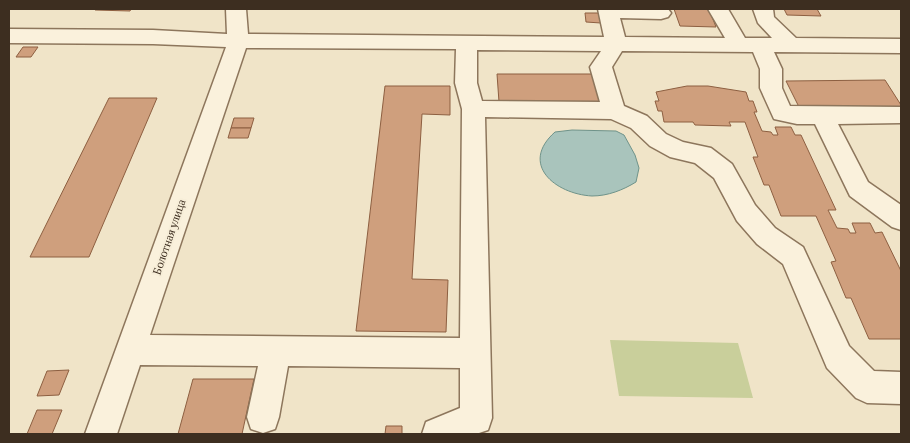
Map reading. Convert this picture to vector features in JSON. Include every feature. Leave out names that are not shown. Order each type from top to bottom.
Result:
[{"type":"street","points":[[236,9],[238,40],[791,45],[898,51]]},
{"type":"street","points":[[718,9],[771,69],[771,88],[782,113],[797,116],[901,115]]},
{"type":"street","points":[[763,9],[765,19],[791,45]]},
{"type":"street","points":[[614,111],[602,67],[616,44],[609,10],[660,11],[676,44]]},
{"type":"street","name":"Болотная улица","points":[[101,434],[238,40]]},
{"type":"street","points":[[438,434],[476,418],[473,109],[466,83],[467,42]]},
{"type":"street","points":[[473,109],[614,111],[639,122],[658,140],[678,150],[702,155],[723,171],[746,214],[766,236],[793,256],[838,357],[867,387],[901,388]]},
{"type":"street","points":[[130,350],[476,353]]},
{"type":"street","points":[[263,417],[276,351]]},
{"type":"lane","points":[[9,36],[153,37],[238,40]]},
{"type":"lane","points":[[822,116],[858,189],[901,219]]},
{"type":"green space","points":[[610,340],[738,343],[753,398],[619,396]]},
{"type":"water","points":[[572,130],[616,131],[624,135],[635,155],[639,168],[636,182],[615,192],[592,196],[566,190],[555,183],[546,175],[541,166],[540,155],[545,144],[555,132]]},
{"type":"building","points":[[96,9],[131,9],[130,11]]},
{"type":"building","points":[[674,9],[709,9],[716,27],[680,26]]},
{"type":"building","points":[[784,9],[817,9],[821,16],[787,15]]},
{"type":"building","points":[[585,13],[599,13],[601,23],[586,22]]},
{"type":"building","points":[[23,47],[38,47],[31,57],[16,57]]},
{"type":"building","points":[[497,74],[596,74],[602,102],[499,102]]},
{"type":"building","points":[[885,80],[901,108],[800,109],[786,81]]},
{"type":"building","points":[[385,86],[450,86],[450,115],[422,114],[412,279],[448,280],[446,332],[356,331]]},
{"type":"building","points":[[687,86],[708,86],[746,92],[749,101],[753,101],[757,112],[754,112],[762,131],[778,135],[775,127],[791,127],[795,135],[801,135],[836,210],[828,210],[837,228],[848,229],[850,233],[856,233],[852,223],[870,223],[875,233],[882,232],[901,271],[901,339],[869,339],[851,298],[846,298],[831,262],[836,261],[816,216],[781,216],[769,185],[764,185],[753,157],[758,157],[745,122],[729,122],[731,126],[695,125],[693,122],[664,122],[662,111],[658,111],[655,101],[659,101],[656,92]]},
{"type":"building","points":[[109,98],[157,98],[89,257],[30,257]]},
{"type":"building","points":[[234,118],[254,118],[251,128],[231,128]]},
{"type":"building","points":[[231,128],[251,128],[248,138],[228,138]]},
{"type":"building","points":[[69,370],[59,395],[37,396],[47,371]]},
{"type":"building","points":[[193,379],[254,379],[242,434],[178,434]]},
{"type":"building","points":[[37,410],[62,410],[52,434],[27,434]]},
{"type":"building","points":[[386,426],[402,426],[402,434],[385,434]]}]
